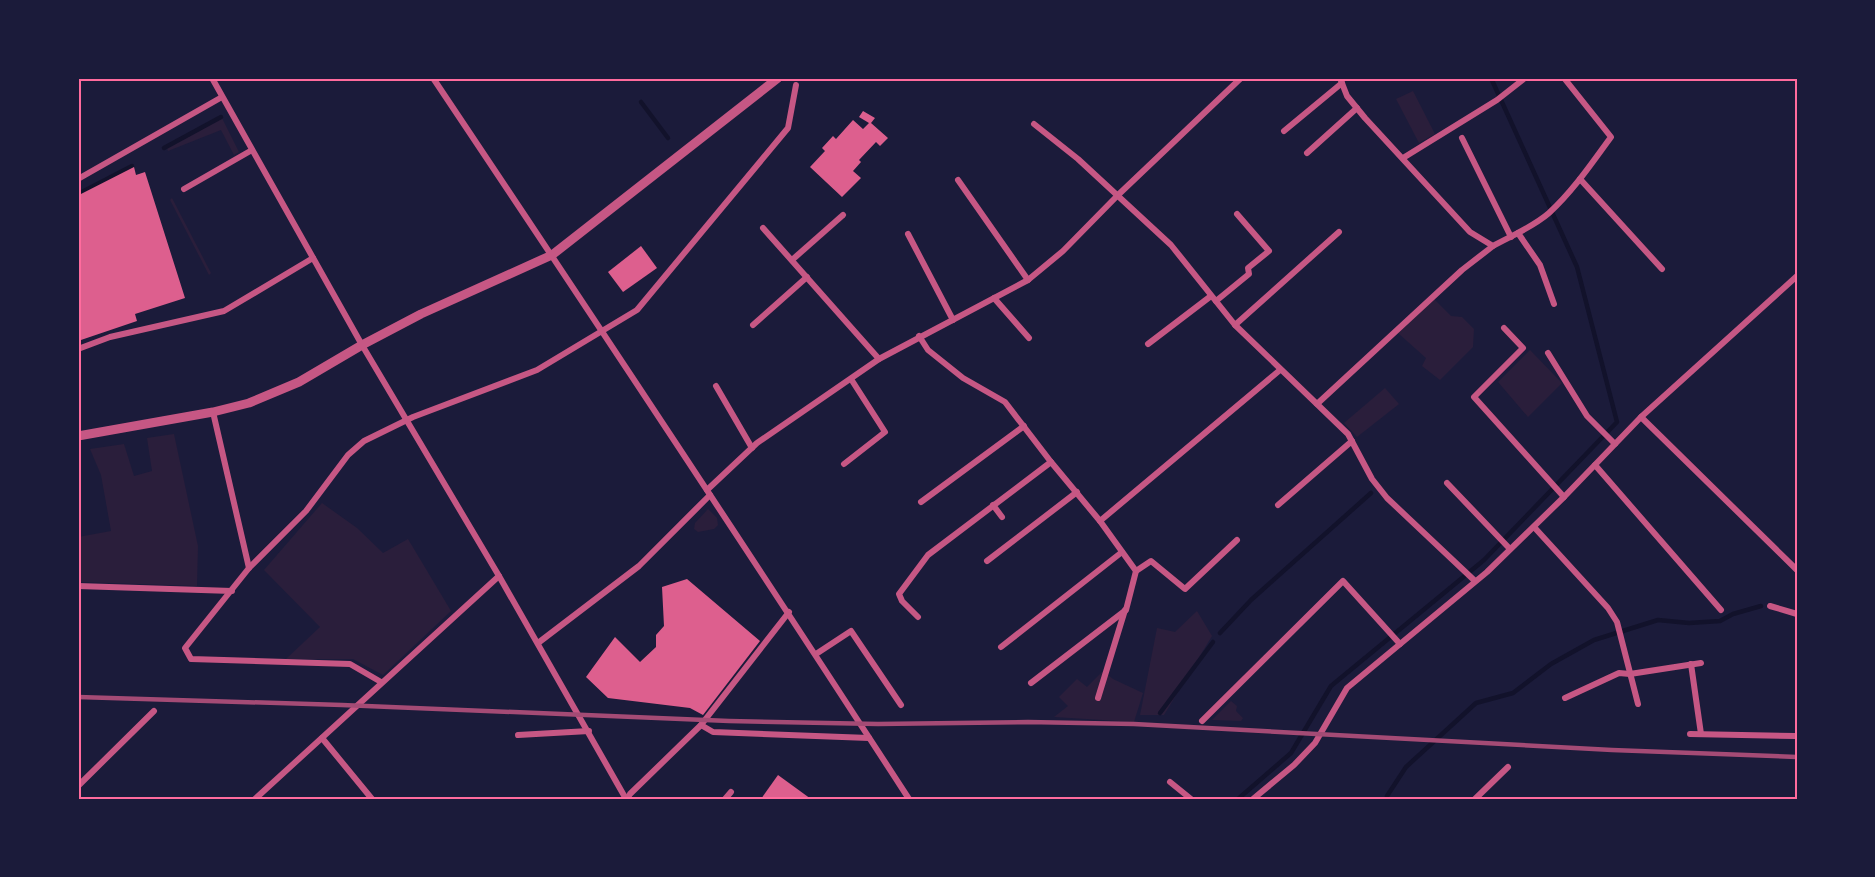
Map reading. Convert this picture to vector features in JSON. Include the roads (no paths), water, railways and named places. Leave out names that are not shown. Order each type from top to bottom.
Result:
[{"type":"street","points":[[212,78],[362,345],[500,576],[626,799],[701,725],[789,612]]},
{"type":"street","points":[[432,78],[603,330],[909,799]]},
{"type":"street","points":[[78,436],[213,412],[249,403],[299,382],[420,314],[552,255],[778,78]]},
{"type":"street","points":[[538,643],[639,566],[752,448],[879,359],[1028,280],[1063,250],[1241,78]]},
{"type":"street","points":[[1403,158],[1499,98],[1525,78]]},
{"type":"street","points":[[1317,404],[1462,270],[1493,246],[1549,213],[1580,179],[1611,137],[1564,78]]},
{"type":"street","points":[[1284,131],[1341,81],[1347,96],[1357,108],[1470,232],[1493,246]]},
{"type":"street","points":[[381,682],[350,664],[191,659],[185,648],[249,568],[306,511],[348,455],[364,441],[407,420],[537,370],[637,310],[788,128],[796,85]]},
{"type":"street","points":[[78,179],[222,98]]},
{"type":"street","points":[[1307,153],[1357,108]]},
{"type":"street","points":[[1034,124],[1078,159],[1171,246],[1235,325],[1348,434],[1372,479],[1387,498],[1475,581]]},
{"type":"street","points":[[1462,138],[1514,235],[1540,265],[1554,304]]},
{"type":"street","points":[[184,189],[252,150]]},
{"type":"street","points":[[1580,179],[1662,269]]},
{"type":"street","points":[[958,180],[1028,280]]},
{"type":"street","points":[[1148,344],[1249,273],[1248,268],[1269,251],[1237,214]]},
{"type":"street","points":[[792,260],[843,215]]},
{"type":"street","points":[[763,228],[879,359]]},
{"type":"street","points":[[1235,325],[1339,232]]},
{"type":"street","points":[[908,234],[953,320]]},
{"type":"street","points":[[78,349],[110,337],[224,311],[313,258]]},
{"type":"street","points":[[1253,799],[1294,765],[1315,743],[1347,688],[1510,549],[1564,497],[1613,442],[1797,276]]},
{"type":"street","points":[[753,325],[807,278]]},
{"type":"street","points":[[994,298],[1029,338]]},
{"type":"street","points":[[1504,328],[1523,348],[1474,397],[1564,497]]},
{"type":"street","points":[[920,336],[928,350],[963,378],[1005,402],[1100,520],[1136,571]]},
{"type":"street","points":[[1548,353],[1587,416],[1613,442]]},
{"type":"street","points":[[1100,520],[1280,370]]},
{"type":"street","points":[[844,464],[885,432],[851,379]]},
{"type":"street","points":[[716,386],[752,448]]},
{"type":"street","points":[[213,412],[249,568]]},
{"type":"street","points":[[1641,417],[1797,570]]},
{"type":"street","points":[[921,502],[1024,426]]},
{"type":"street","points":[[1278,505],[1352,441]]},
{"type":"street","points":[[918,617],[902,601],[899,594],[928,555],[1051,462]]},
{"type":"street","points":[[1594,465],[1721,610]]},
{"type":"street","points":[[1447,483],[1510,549]]},
{"type":"street","points":[[987,561],[1077,492]]},
{"type":"street","points":[[993,505],[1002,517]]},
{"type":"street","points":[[1534,527],[1608,608],[1617,622],[1638,704]]},
{"type":"street","points":[[1098,698],[1136,571],[1151,561],[1185,589],[1237,540]]},
{"type":"street","points":[[1001,647],[1122,552]]},
{"type":"street","points":[[255,799],[500,576]]},
{"type":"street","points":[[1202,721],[1343,581],[1400,644]]},
{"type":"street","points":[[78,586],[232,591]]},
{"type":"street","points":[[1770,606],[1797,614]]},
{"type":"street","points":[[1031,683],[1126,610]]},
{"type":"street","points":[[816,654],[851,631],[901,705]]},
{"type":"street","points":[[1565,698],[1619,673],[1630,674],[1701,663]]},
{"type":"street","points":[[1691,664],[1701,734]]},
{"type":"street","points":[[78,786],[154,711]]},
{"type":"street","points":[[701,725],[713,732],[869,738]]},
{"type":"street","points":[[518,735],[589,731]]},
{"type":"street","points":[[1690,734],[1795,736]]},
{"type":"street","points":[[322,738],[372,799]]},
{"type":"street","points":[[1475,799],[1508,768]]},
{"type":"street","points":[[1170,782],[1191,799]]},
{"type":"street","points":[[725,799],[731,792]]},
{"type":"waterway","points":[[1238,799],[1291,753],[1331,686],[1484,560],[1617,422],[1577,267],[1491,78]]},
{"type":"waterway","points":[[641,102],[668,138]]},
{"type":"waterway","points":[[164,148],[221,117]]},
{"type":"waterway","points":[[82,192],[132,166]]},
{"type":"waterway","points":[[1220,633],[1251,600],[1371,493]]},
{"type":"waterway","points":[[1387,796],[1406,767],[1476,703],[1513,693],[1551,664],[1594,640],[1658,620],[1689,623],[1720,621],[1733,614],[1761,606]]},
{"type":"waterway","points":[[1160,713],[1213,642]]},
{"type":"railway","points":[[78,697],[729,721],[878,724],[1028,722],[1134,724],[1612,750],[1797,757]]}]
